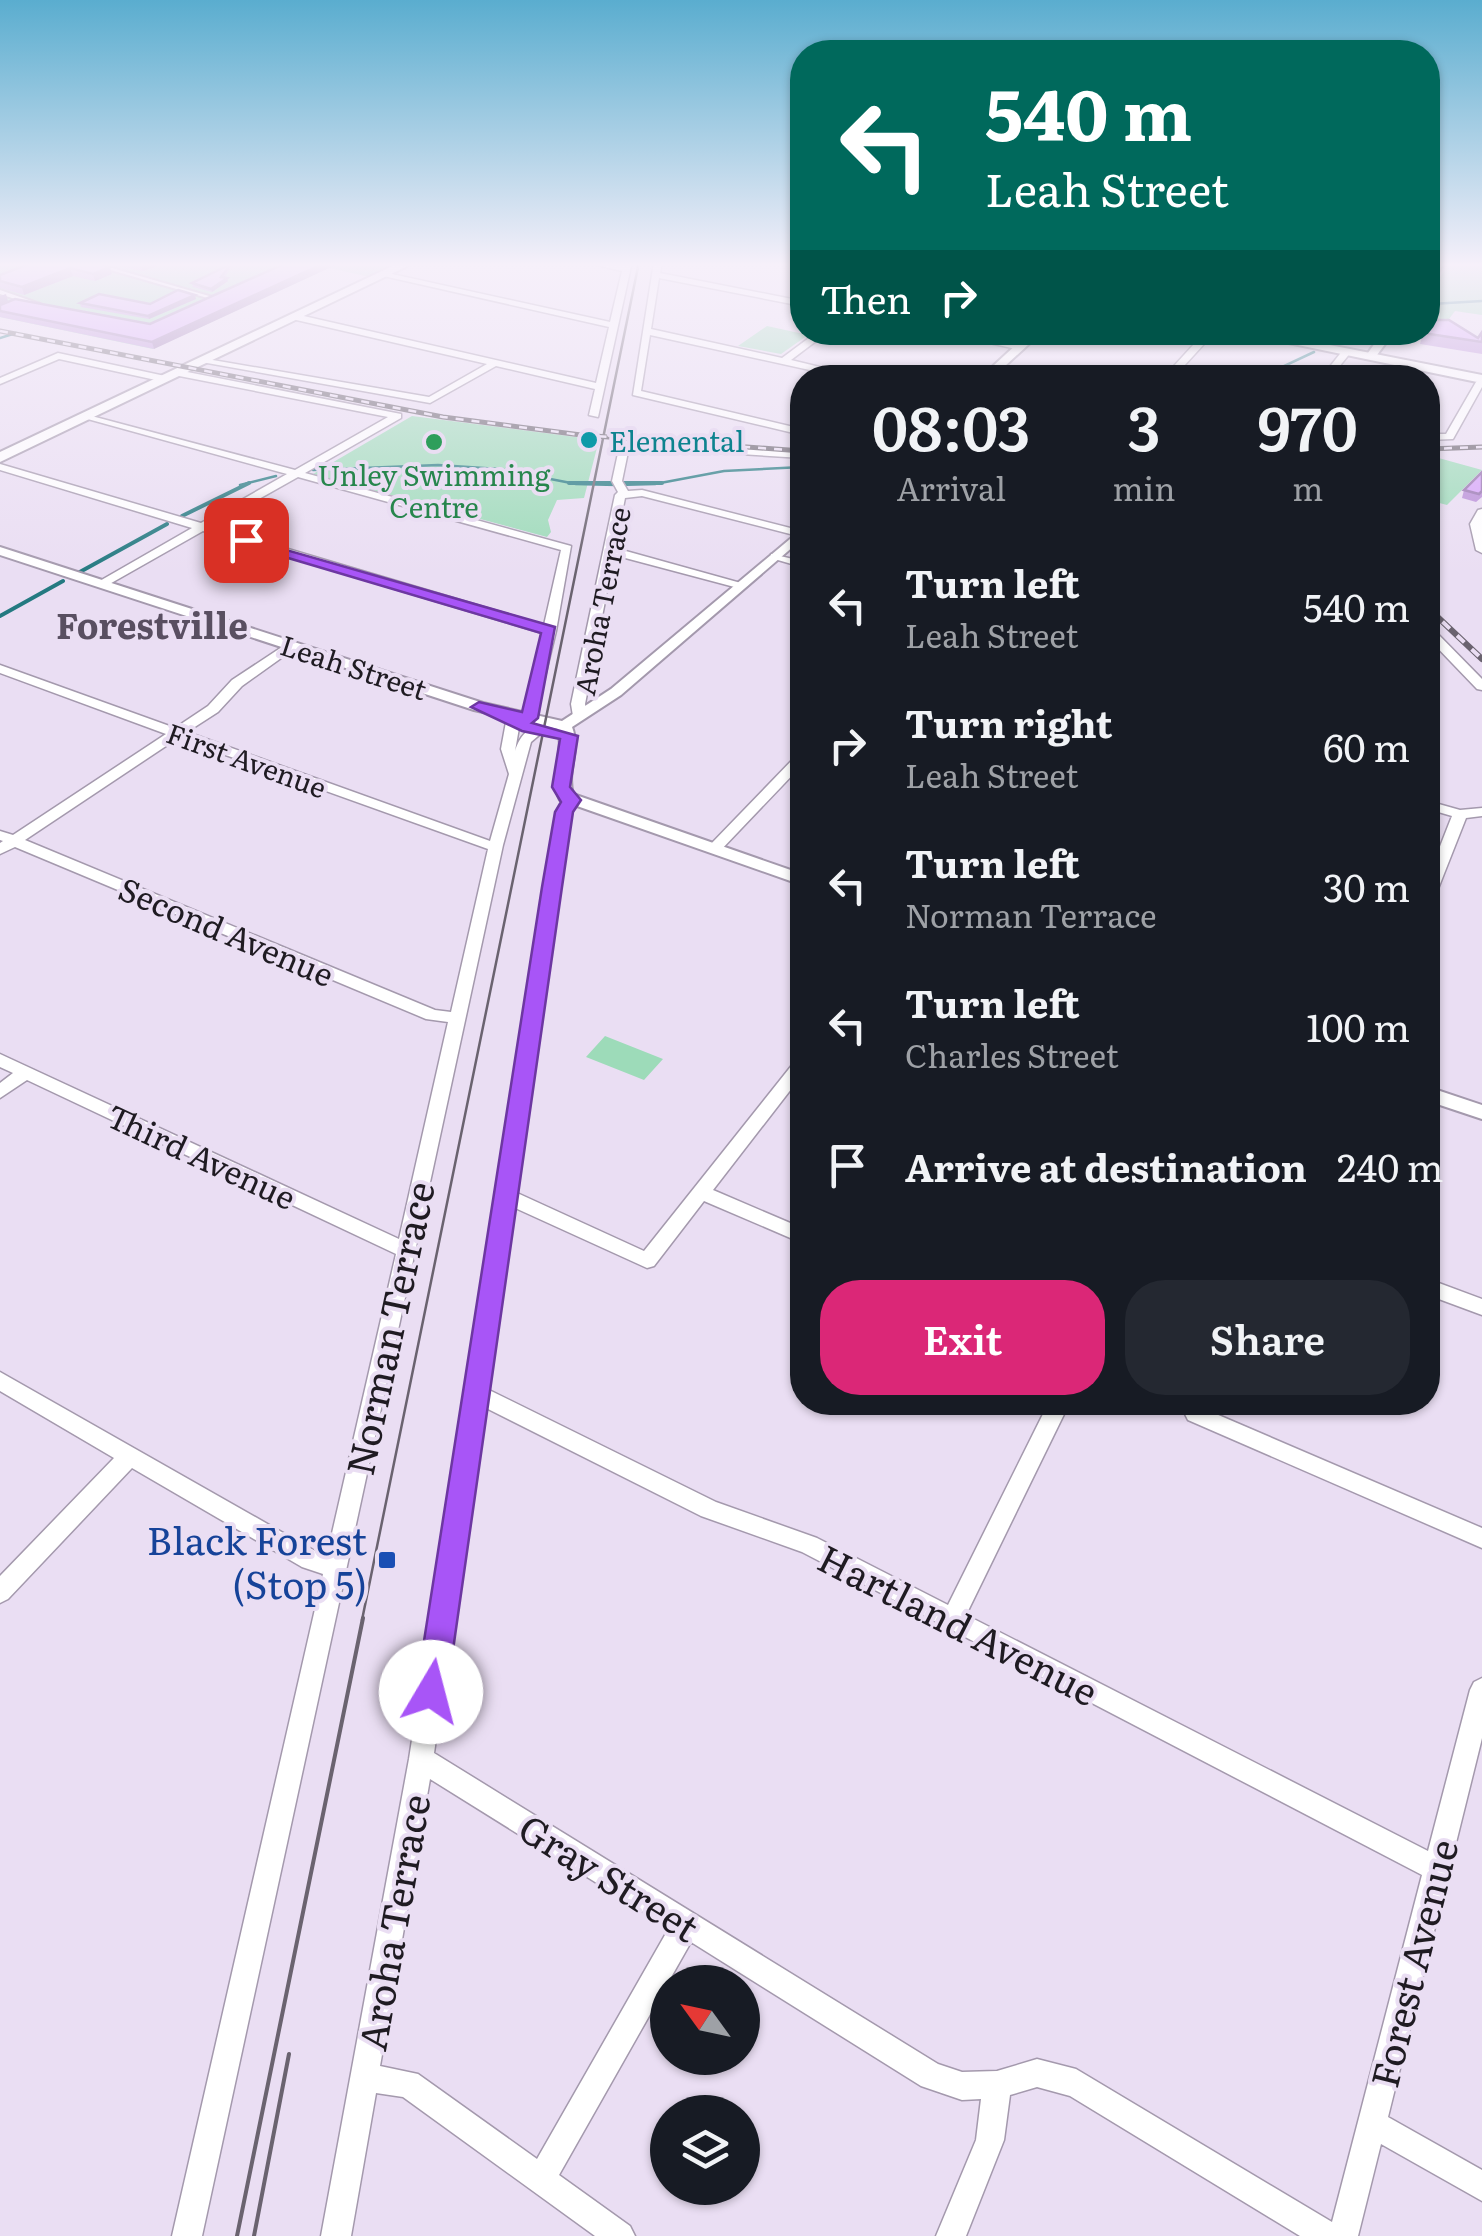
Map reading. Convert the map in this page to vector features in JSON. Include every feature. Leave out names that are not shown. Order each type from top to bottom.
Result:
[{"type":"main road","points":[[0,458],[192,366]]},
{"type":"main road","points":[[1440,369],[1480,379]]},
{"type":"street","points":[[0,381],[34,366]]},
{"type":"street","points":[[102,584],[396,416],[116,366]]},
{"type":"street","points":[[224,366],[430,400],[487,366]]},
{"type":"street","points":[[511,366],[598,388]]},
{"type":"street","points":[[594,414],[603,366]]},
{"type":"street","points":[[642,366],[638,395],[790,429]]},
{"type":"street","points":[[1440,437],[1449,437],[1480,379]]},
{"type":"street","points":[[88,416],[295,472]]},
{"type":"street","name":"Aroha Terrace","points":[[580,708],[607,552],[623,489],[625,444],[790,454]]},
{"type":"street","points":[[0,468],[550,631]]},
{"type":"street","name":"Norman Terrace","points":[[187,2236],[456,1018],[568,552],[561,546],[295,472]]},
{"type":"street","points":[[623,489],[790,531]]},
{"type":"street","points":[[1482,512],[1476,524],[1482,550]]},
{"type":"street","points":[[567,729],[790,544]]},
{"type":"street","name":"Leah Street","points":[[0,551],[526,724],[567,729]]},
{"type":"street","points":[[607,552],[624,552],[742,584]]},
{"type":"street","points":[[776,556],[790,560]]},
{"type":"street","points":[[1440,643],[1482,686]]},
{"type":"street","points":[[4,842],[213,709],[237,683],[292,646]]},
{"type":"street","name":"First Avenue","points":[[0,669],[496,845]]},
{"type":"street","points":[[567,729],[580,708],[616,692]]},
{"type":"street","name":"Norman Terrace","points":[[514,771],[508,749],[526,724]]},
{"type":"street","name":"Aroha Terrace","points":[[336,2236],[422,1759],[564,812],[572,800],[564,796],[561,787],[567,729]]},
{"type":"street","points":[[714,849],[790,770]]},
{"type":"street","points":[[572,800],[790,876]]},
{"type":"street","points":[[1440,808],[1460,814],[1482,812]]},
{"type":"street","points":[[1440,864],[1460,814]]},
{"type":"street","name":"Second Avenue","points":[[4,842],[432,1015],[456,1018]]},
{"type":"street","name":"Third Avenue","points":[[0,1060],[404,1250]]},
{"type":"street","points":[[0,1092],[25,1072]]},
{"type":"street","points":[[504,1196],[646,1261],[790,1079]]},
{"type":"street","points":[[1440,1098],[1482,1112]]},
{"type":"street","points":[[701,1192],[790,1231]]},
{"type":"street","points":[[1440,1291],[1482,1308]]},
{"type":"street","points":[[0,1381],[310,1560],[334,1567]]},
{"type":"street","name":"Hartland Avenue","points":[[474,1393],[709,1510],[808,1545],[1436,1870]]},
{"type":"street","points":[[952,1620],[1054,1415]]},
{"type":"street","points":[[1197,1415],[1482,1538]]},
{"type":"street","points":[[0,1592],[129,1457]]},
{"type":"street","name":"Forest Avenue","points":[[1343,2236],[1482,1690]]},
{"type":"street","name":"Gray Street","points":[[422,1759],[930,2076],[962,2086],[997,2085],[1037,2073],[1076,2083],[1327,2236]]},
{"type":"street","points":[[541,2179],[686,1924]]},
{"type":"street","points":[[364,2077],[408,2084],[620,2236]]},
{"type":"street","points":[[951,2236],[990,2140],[997,2085]]},
{"type":"street","points":[[1371,2123],[1482,2186]]},
{"type":"green space","points":[[412,416],[599,440],[584,498],[557,500],[548,520],[551,532],[547,537],[313,474]]},
{"type":"green space","points":[[1440,458],[1482,470],[1447,505],[1440,503]]},
{"type":"green space","points":[[605,1036],[663,1059],[644,1080],[586,1057]]},
{"type":"building","points":[[1482,472],[1479,494],[1464,490]]},
{"type":"waterway","points":[[313,470],[438,465],[499,469],[571,483]]},
{"type":"waterway","points":[[660,483],[724,471],[790,468]]},
{"type":"waterway","points":[[240,485],[276,476]]},
{"type":"waterway","points":[[182,516],[249,483]]},
{"type":"waterway","points":[[571,483],[660,483]]},
{"type":"waterway","points":[[571,483],[660,483]]},
{"type":"waterway","points":[[78,573],[167,524]]},
{"type":"waterway","points":[[0,616],[63,581]]},
{"type":"tram line","points":[[362,1620],[618,366]]},
{"type":"tram line","points":[[237,2236],[363,1618]]},
{"type":"tram line","points":[[254,2236],[289,2054]]},
{"type":"railway","points":[[182,366],[443,417],[581,435],[790,450]]},
{"type":"railway","points":[[1440,449],[1482,447]]},
{"type":"railway","points":[[1440,619],[1482,659]]},
{"type":"place","name":"Elemental","points":[[589,440]]},
{"type":"place","name":"Unley Swimming Centre","points":[[434,442]]},
{"type":"place","name":"Black Forest (Stop 5)","points":[[387,1560]]},
{"type":"district","name":"Forestville","points":[[152,624]]},
{"type":"route","points":[[246,540],[550,631],[529,718],[479,707],[528,728],[569,733],[561,787],[564,796],[572,800],[564,812],[552,887],[431,1692]]}]
